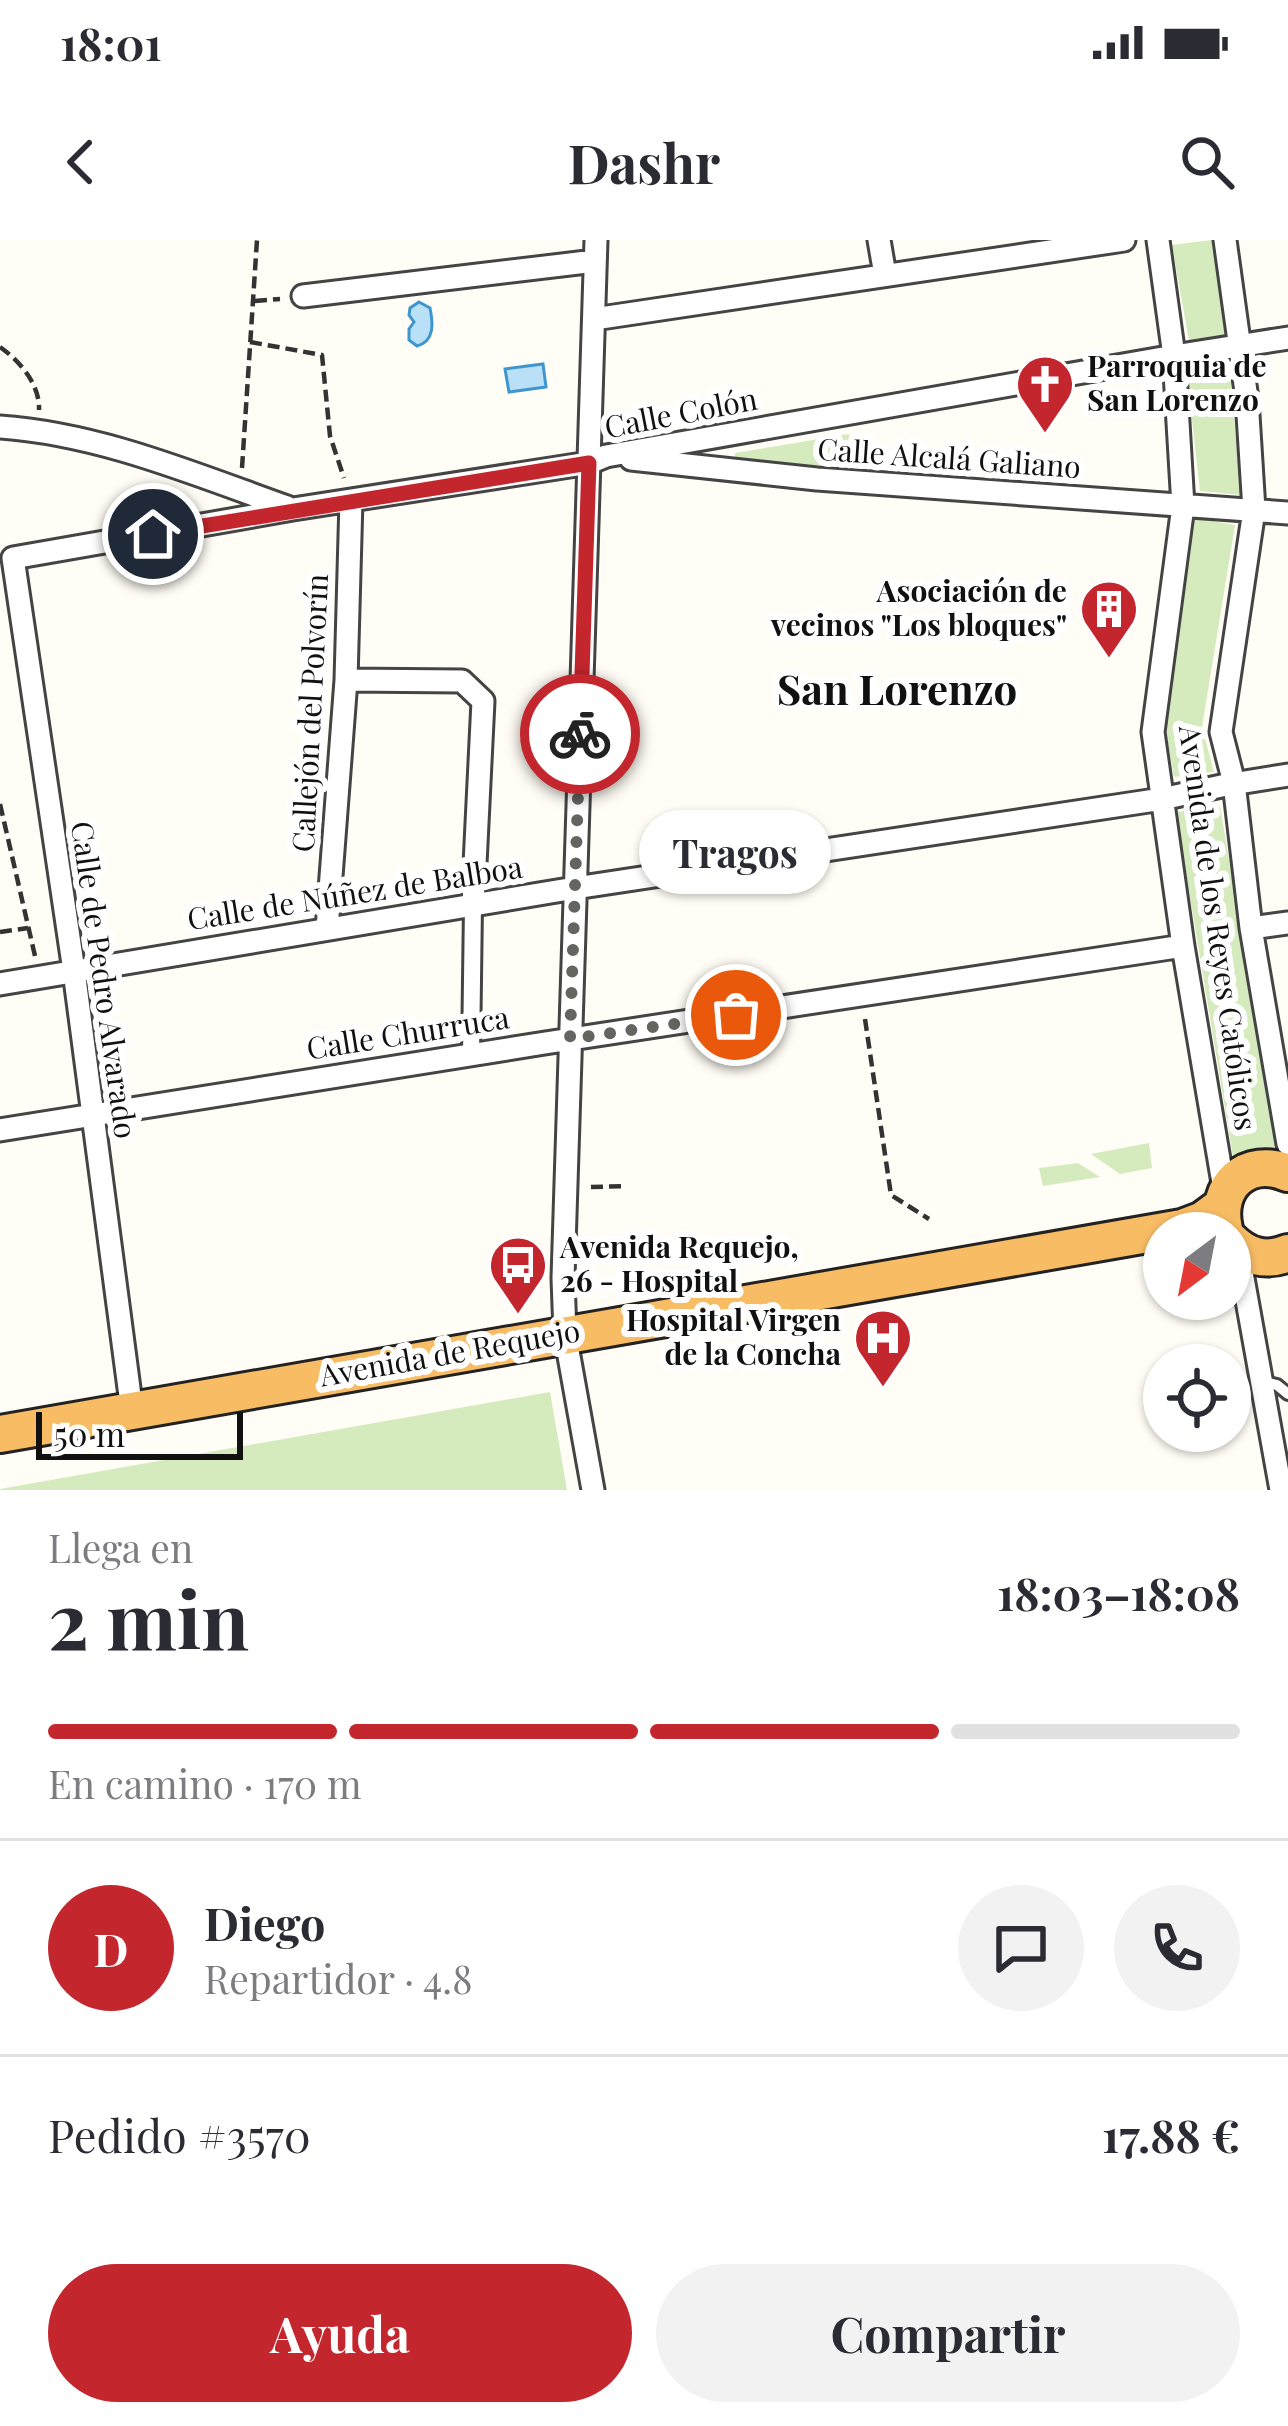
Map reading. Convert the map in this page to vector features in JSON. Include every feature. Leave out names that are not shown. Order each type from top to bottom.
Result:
[{"type":"highway","points":[[1228,1212],[1234,1181],[1249,1171],[1272,1168],[1288,1174]]},
{"type":"highway","name":"Avenida de Requejo","points":[[0,1434],[1143,1234]]},
{"type":"highway","points":[[1251,1255],[1260,1258],[1288,1253]]},
{"type":"street","points":[[879,240],[884,275]]},
{"type":"street","points":[[594,319],[1124,240]]},
{"type":"street","name":"Avenida de los Reyes Católicos","points":[[1158,240],[1174,356],[1183,506],[1154,732],[1224,1212]]},
{"type":"street","name":"Avenida de los Reyes Católicos","points":[[1226,240],[1254,510],[1221,732],[1234,783],[1251,928],[1288,1144]]},
{"type":"street","points":[[304,296],[596,250],[598,460],[575,888],[563,1278],[565,1334],[593,1490]]},
{"type":"street","name":"Calle Colón","points":[[13,558],[1288,338]]},
{"type":"street","points":[[0,427],[39,429],[116,447],[293,509]]},
{"type":"street","name":"Calle Alcalá Galiano","points":[[598,460],[1288,513]]},
{"type":"street","name":"Callejón del Polvorín","points":[[327,929],[346,680],[351,500]]},
{"type":"street","name":"Calle de Pedro Alvarado","points":[[13,558],[74,971],[131,1411]]},
{"type":"street","points":[[346,680],[462,680],[483,701],[471,1055]]},
{"type":"street","name":"Calle de Núñez de Balboa","points":[[0,984],[1288,776]]},
{"type":"street","points":[[1251,928],[1288,922]]},
{"type":"street","name":"Calle Churruca","points":[[0,1130],[1183,946]]},
{"type":"street","name":"Avenida de los Reyes Católicos","points":[[1250,1320],[1281,1490]]},
{"type":"lane","points":[[1261,1381],[1288,1394]]},
{"type":"path","points":[[240,490],[257,240]]},
{"type":"path","points":[[250,342],[322,355],[330,436],[351,500]]},
{"type":"path","points":[[0,347],[39,392],[39,429]]},
{"type":"path","points":[[0,804],[39,977]]},
{"type":"path","points":[[0,932],[28,928]]},
{"type":"path","points":[[866,1028],[891,1195],[929,1219]]},
{"type":"path","points":[[588,1187],[627,1186]]},
{"type":"green space","points":[[1212,240],[1226,335],[1189,341],[1172,245]]},
{"type":"green space","points":[[1229,361],[1241,495],[1200,491],[1186,366]]},
{"type":"green space","points":[[849,434],[849,473],[735,462],[735,453]]},
{"type":"green space","points":[[1194,518],[1235,525],[1202,727],[1214,772],[1174,777],[1166,732]]},
{"type":"green space","points":[[1220,806],[1281,1166],[1236,1175],[1176,812]]},
{"type":"green space","points":[[1149,1143],[1152,1168],[1120,1174],[1091,1154]]},
{"type":"green space","points":[[1078,1163],[1100,1177],[1043,1186],[1039,1168]]},
{"type":"green space","points":[[550,1392],[567,1490],[0,1490],[0,1489]]},
{"type":"water","points":[[419,302],[430,308],[432,325],[430,336],[417,346],[409,340],[414,322],[409,315]]},
{"type":"water","points":[[543,364],[546,387],[509,392],[505,369]]},
{"type":"way so far","points":[[580,734],[570,1039],[736,1015]]},
{"type":"place","name":"Parroquia de San Lorenzo","points":[[1045,435]]},
{"type":"place","name":"Asociación de vecinos \"Los bloques\"","points":[[1109,660]]},
{"type":"place","name":"Tragos","points":[[736,1015]]},
{"type":"place","name":"Avenida Requejo, 26 - Hospital","points":[[518,1316]]},
{"type":"place","name":"Hospital Virgen de la Concha","points":[[883,1389]]},
{"type":"district","name":"San Lorenzo","points":[[897,690]]},
{"type":"route","points":[[153,534],[589,463],[580,734]]}]
